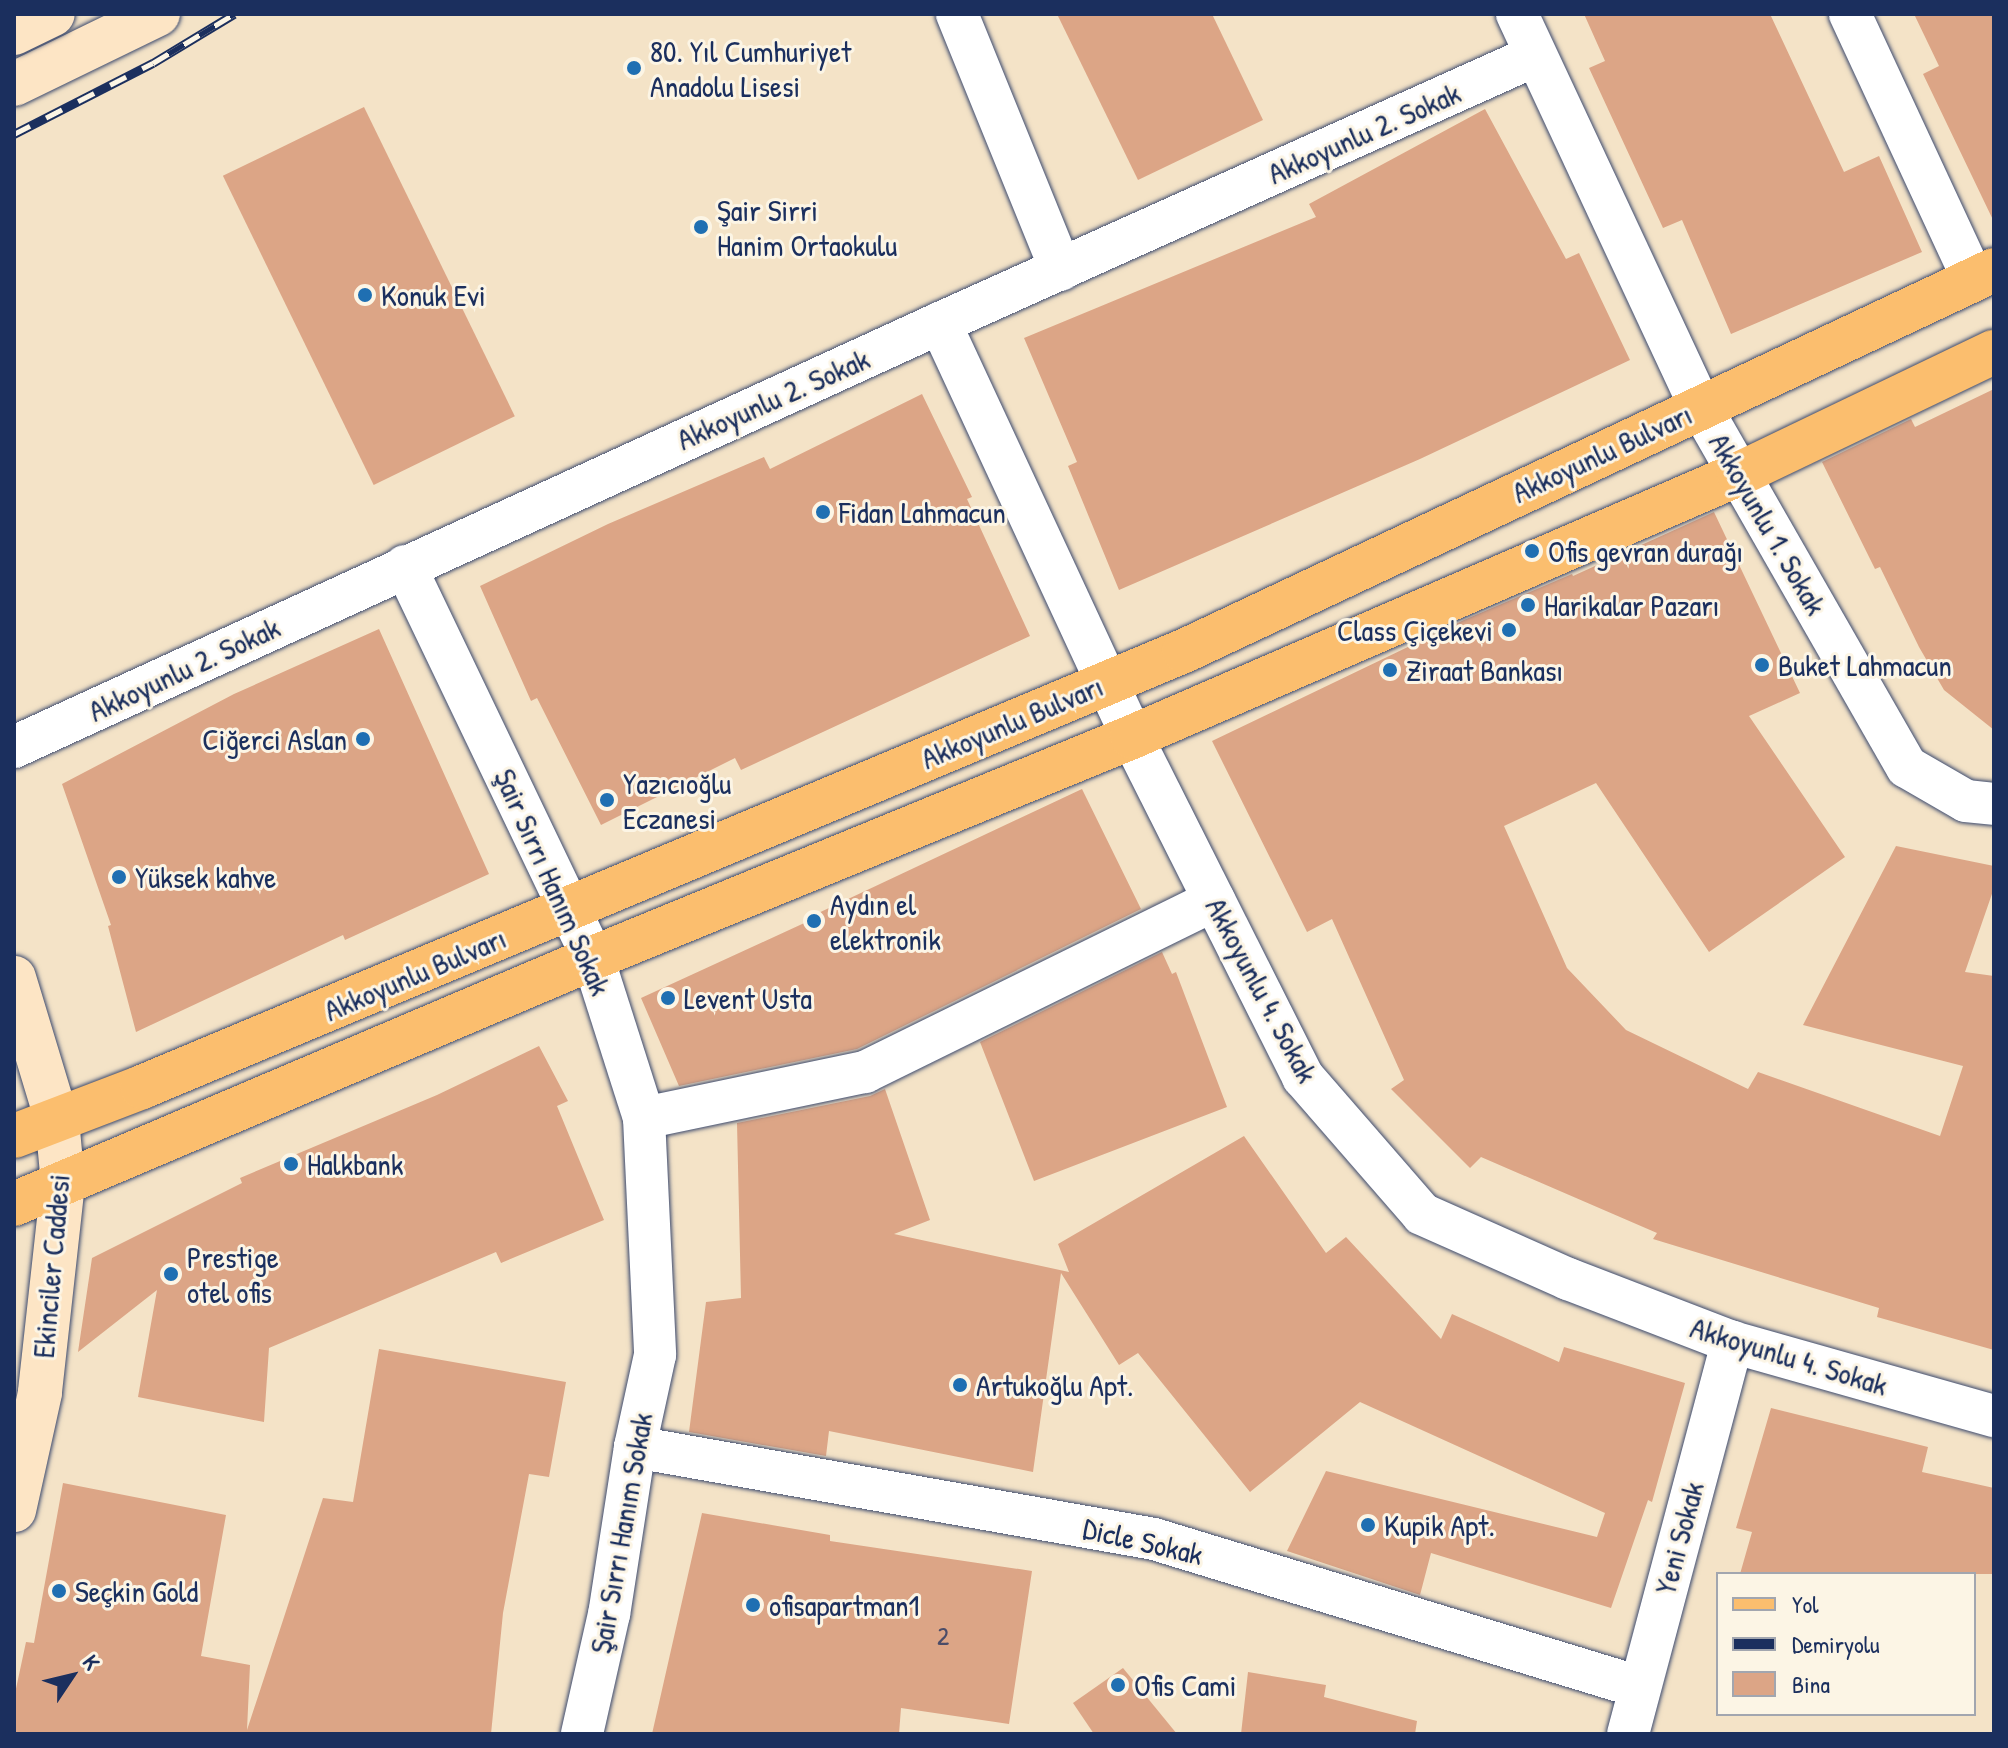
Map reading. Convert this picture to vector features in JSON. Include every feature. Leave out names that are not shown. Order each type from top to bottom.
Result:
[{"type":"main road","points":[[14,84],[24,14]]},
{"type":"main road","points":[[14,33],[53,14]]},
{"type":"main road","points":[[14,84],[157,15]]},
{"type":"main road","name":"Akkoyunlu Bulvarı","points":[[14,1136],[570,909],[1184,651],[1984,274]]},
{"type":"main road","name":"Akkoyunlu Bulvarı","points":[[14,1204],[593,958],[1132,737],[1739,474],[1994,352]]},
{"type":"main road","name":"Ekinciler Caddesi","points":[[14,978],[57,1120],[63,1183],[40,1393],[14,1510]]},
{"type":"street","points":[[957,14],[1061,270]]},
{"type":"street","name":"Akkoyunlu 1. Sokak","points":[[1517,14],[1700,406],[1907,767],[1966,801],[1994,804]]},
{"type":"street","points":[[1850,14],[1984,274]]},
{"type":"street","name":"Akkoyunlu 2. Sokak","points":[[14,747],[405,566],[1534,56]]},
{"type":"street","name":"Akkoyunlu 4. Sokak","points":[[940,323],[1132,737],[1303,1077],[1422,1214],[1568,1279],[1732,1342],[1994,1416]]},
{"type":"street","name":"Şair Sırrı Hanım Sokak","points":[[405,566],[593,958],[644,1118],[655,1355],[635,1447],[609,1614],[582,1734]]},
{"type":"street","points":[[644,1118],[865,1072],[1214,900]]},
{"type":"street","name":"Yeni Sokak","points":[[1628,1734],[1732,1342]]},
{"type":"street","name":"Dicle Sokak","points":[[635,1447],[1154,1539],[1639,1687]]},
{"type":"building","points":[[1057,14],[1212,14],[1263,120],[1138,180]]},
{"type":"building","points":[[1584,14],[1770,14],[1844,172],[1879,156],[1922,252],[1731,334],[1682,220],[1663,228],[1589,68],[1605,61]]},
{"type":"building","points":[[1914,14],[1994,14],[1994,222],[1923,74],[1939,66]]},
{"type":"building","name":"Konuk Evi","points":[[364,107],[515,416],[374,485],[223,176]]},
{"type":"building","points":[[1485,109],[1566,259],[1579,253],[1630,360],[1420,459],[1119,590],[1068,466],[1077,462],[1024,338],[1316,217],[1309,204]]},
{"type":"building","points":[[1994,389],[1994,730],[1944,690],[1880,567],[1875,569],[1822,462],[1911,419],[1915,427]]},
{"type":"building","points":[[922,394],[972,497],[967,499],[1030,636],[741,770],[735,758],[601,825],[537,698],[531,701],[480,586],[608,524],[764,457],[770,469]]},
{"type":"building","points":[[1714,512],[1800,693],[1749,716],[1845,857],[1709,952],[1596,783],[1504,826],[1567,968],[1626,1030],[1748,1089],[1758,1072],[1940,1136],[1963,1066],[1803,1025],[1896,846],[1994,866],[1994,888],[1965,972],[1994,976],[1994,1350],[1877,1317],[1879,1308],[1653,1239],[1657,1233],[1481,1157],[1470,1168],[1391,1089],[1404,1080],[1332,919],[1307,932],[1212,741],[1464,620],[1573,576]]},
{"type":"building","points":[[379,629],[489,874],[345,940],[343,935],[136,1032],[108,926],[111,925],[62,784],[234,694]]},
{"type":"building","points":[[1082,789],[1141,909],[857,1049],[679,1086],[641,998]]},
{"type":"building","points":[[1162,952],[1172,974],[1176,972],[1227,1107],[1034,1181],[980,1042]]},
{"type":"building","points":[[539,1046],[568,1101],[557,1106],[604,1220],[501,1263],[496,1252],[269,1348],[264,1422],[138,1397],[157,1290],[78,1352],[92,1258],[242,1183],[240,1178],[437,1095]]},
{"type":"building","points":[[885,1089],[930,1220],[894,1234],[1069,1272],[1058,1244],[1244,1136],[1326,1253],[1346,1237],[1441,1339],[1452,1314],[1559,1362],[1564,1347],[1685,1383],[1652,1502],[1648,1500],[1611,1608],[1431,1553],[1420,1595],[1287,1551],[1326,1471],[1597,1537],[1605,1513],[1360,1402],[1250,1492],[1138,1353],[1119,1365],[1061,1273],[1033,1472],[829,1431],[826,1456],[689,1432],[706,1302],[741,1298],[737,1123],[870,1096]]},
{"type":"building","points":[[379,1349],[566,1382],[549,1477],[529,1474],[503,1613],[491,1734],[14,1734],[14,1698],[26,1642],[34,1643],[63,1483],[226,1515],[201,1656],[250,1665],[247,1730],[323,1498],[353,1502]]},
{"type":"building","points":[[1771,1408],[1928,1447],[1922,1472],[1994,1488],[1994,1574],[1741,1572],[1752,1532],[1736,1528]]},
{"type":"building","points":[[702,1513],[830,1535],[830,1541],[1032,1571],[1009,1724],[901,1708],[899,1734],[652,1734]]},
{"type":"building","name":"Ofis Cami","points":[[1123,1668],[1177,1734],[1094,1734],[1073,1703]]},
{"type":"building","points":[[1248,1672],[1326,1685],[1324,1697],[1417,1721],[1415,1734],[1241,1734]]},
{"type":"railway","points":[[14,134],[153,63],[234,14]]},
{"type":"place","name":"80. Yıl Cumhuriyet Anadolu Lisesi","points":[[634,68]]},
{"type":"place","name":"Şair Sirri Hanim Ortaokulu","points":[[701,227]]},
{"type":"place","name":"Konuk Evi","points":[[365,295]]},
{"type":"place","name":"Fidan Lahmacun","points":[[823,512]]},
{"type":"place","name":"Ofis gevran durağı","points":[[1532,551]]},
{"type":"place","name":"Harikalar Pazarı","points":[[1528,605]]},
{"type":"place","name":"Class Çiçekevi","points":[[1509,630]]},
{"type":"place","name":"Buket Lahmacun","points":[[1762,665]]},
{"type":"place","name":"Ziraat Bankası","points":[[1390,670]]},
{"type":"place","name":"Ciğerci Aslan","points":[[363,739]]},
{"type":"place","name":"Yazıcıoğlu Eczanesi","points":[[607,800]]},
{"type":"place","name":"Yüksek kahve","points":[[119,877]]},
{"type":"place","name":"Aydın el elektronik","points":[[814,921]]},
{"type":"place","name":"Levent Usta","points":[[668,998]]},
{"type":"place","name":"Halkbank","points":[[291,1164]]},
{"type":"place","name":"Prestige otel ofis","points":[[171,1274]]},
{"type":"place","name":"Artukoğlu Apt.","points":[[960,1385]]},
{"type":"place","name":"Kupik Apt.","points":[[1368,1525]]},
{"type":"place","name":"Seçkin Gold","points":[[59,1591]]},
{"type":"place","name":"ofisapartman1","points":[[753,1605]]},
{"type":"place","name":"Ofis Cami","points":[[1118,1685]]}]
